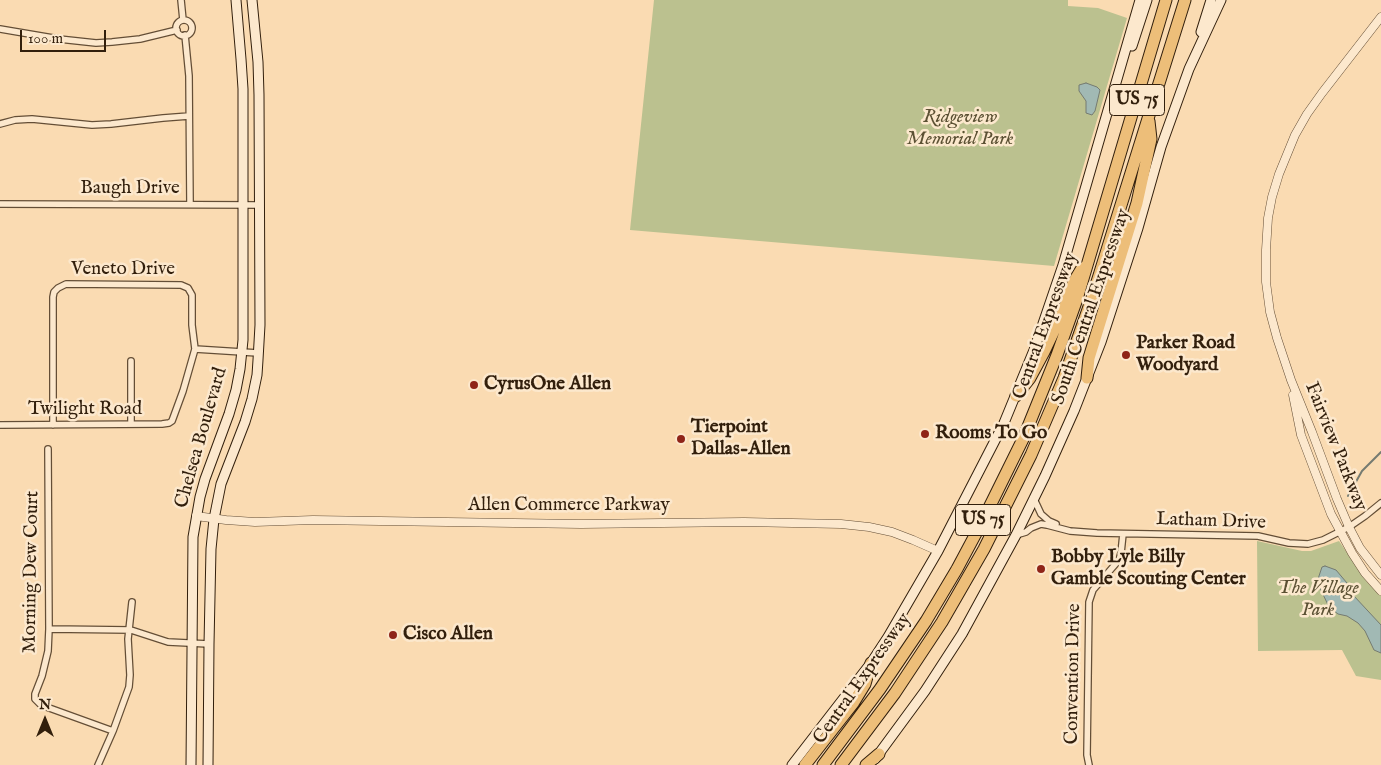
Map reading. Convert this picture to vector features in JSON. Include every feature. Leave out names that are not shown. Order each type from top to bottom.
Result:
[{"type":"highway","name":"Central Expressway","points":[[823,765],[904,655],[957,569],[1034,414],[1077,299],[1166,0]]},
{"type":"highway","name":"Central Expressway","points":[[841,765],[883,710],[942,622],[984,550],[1022,474],[1053,404],[1083,325],[1185,0]]},
{"type":"highway","points":[[1087,378],[1089,358],[1137,203],[1151,139],[1148,117]]},
{"type":"highway","points":[[1016,396],[1030,378],[1044,352],[1062,314],[1073,283],[1092,249]]},
{"type":"highway","points":[[805,765],[854,702],[865,684],[871,663]]},
{"type":"highway","points":[[866,765],[879,754]]},
{"type":"main road","name":"Chelsea Boulevard","points":[[191,765],[192,561],[196,516],[207,470],[234,398],[242,352],[242,73],[236,0]]},
{"type":"main road","points":[[252,0],[260,95],[259,205]]},
{"type":"main road","points":[[792,765],[871,663],[888,637],[938,551],[989,453],[1016,396],[1063,265],[1140,0]]},
{"type":"main road","points":[[1109,110],[1120,85],[1147,0]]},
{"type":"main road","points":[[1189,68],[1211,0]]},
{"type":"main road","name":"South Central Expressway","points":[[870,765],[925,691],[962,634],[1034,499],[1087,378],[1138,228],[1161,147],[1189,68],[1221,0]]},
{"type":"main road","name":"Chelsea Boulevard","points":[[208,765],[211,549],[214,519],[221,484],[254,390],[260,324],[259,205]]},
{"type":"street","points":[[181,0],[184,20]]},
{"type":"street","name":"Fairview Parkway","points":[[1381,17],[1322,93],[1298,128],[1279,174],[1272,197],[1267,231],[1266,282],[1274,329],[1291,380],[1337,499],[1360,548],[1381,575]]},
{"type":"street","points":[[184,20],[188,21],[192,28],[190,32],[181,35],[177,30],[177,24],[184,20]]},
{"type":"street","points":[[0,28],[59,39],[96,43],[126,41],[177,30]]},
{"type":"street","points":[[185,35],[189,76],[190,204]]},
{"type":"street","points":[[0,124],[15,120],[32,119],[92,125],[189,116]]},
{"type":"street","name":"Baugh Drive","points":[[0,204],[259,205]]},
{"type":"street","name":"Veneto Drive","points":[[53,425],[53,297],[54,292],[62,285],[181,285],[188,288],[192,295],[192,324],[195,349]]},
{"type":"street","points":[[195,349],[258,354]]},
{"type":"street","name":"Twilight Road","points":[[0,425],[162,424],[170,422],[174,418],[184,391],[195,349]]},
{"type":"street","points":[[131,361],[132,424]]},
{"type":"street","name":"Fairview Parkway","points":[[1291,380],[1301,435],[1326,503],[1352,554],[1381,591]]},
{"type":"street","name":"Morning Dew Court","points":[[48,449],[50,629],[48,653],[35,694],[35,700],[41,705],[113,731]]},
{"type":"street","name":"Latham Drive","points":[[1034,499],[1045,518],[1077,531]]},
{"type":"street","points":[[1349,527],[1381,503]]},
{"type":"street","name":"Allen Commerce Parkway","points":[[196,516],[255,522],[313,520],[581,524],[831,523],[892,532],[938,551]]},
{"type":"street","name":"Latham Drive","points":[[1016,535],[1041,524],[1070,531],[1123,534],[1258,536],[1302,545],[1323,540],[1349,527]]},
{"type":"street","name":"Convention Drive","points":[[1089,765],[1087,755],[1089,602],[1093,590],[1118,560],[1121,553],[1123,534]]},
{"type":"street","points":[[98,765],[113,731],[130,683],[128,639],[132,602]]},
{"type":"street","points":[[50,629],[129,630],[168,642],[209,644]]},
{"type":"green space","name":"Ridgeview Memorial Park","points":[[654,0],[1068,0],[1068,6],[1098,8],[1127,18],[1054,266],[630,230]]},
{"type":"green space","name":"The Village Park","points":[[1257,541],[1302,551],[1311,551],[1339,541],[1367,582],[1381,596],[1381,680],[1356,676],[1342,650],[1258,651]]},
{"type":"water","points":[[1086,83],[1100,90],[1095,111],[1092,115],[1086,113],[1086,101],[1079,91],[1079,85]]},
{"type":"water","points":[[1325,566],[1336,570],[1347,583],[1354,596],[1381,625],[1381,653],[1374,650],[1365,631],[1358,623],[1347,616],[1338,614],[1329,607],[1318,579],[1322,567]]},
{"type":"waterway","points":[[1348,496],[1362,471],[1381,452]]},
{"type":"place","name":"Parker Road Woodyard","points":[[1126,355]]},
{"type":"place","name":"CyrusOne Allen","points":[[474,385]]},
{"type":"place","name":"Rooms To Go","points":[[925,434]]},
{"type":"place","name":"Tierpoint Dallas-Allen","points":[[681,439]]},
{"type":"place","name":"Bobby Lyle Billy Gamble Scouting Center","points":[[1041,569]]},
{"type":"place","name":"Cisco Allen","points":[[393,635]]}]
